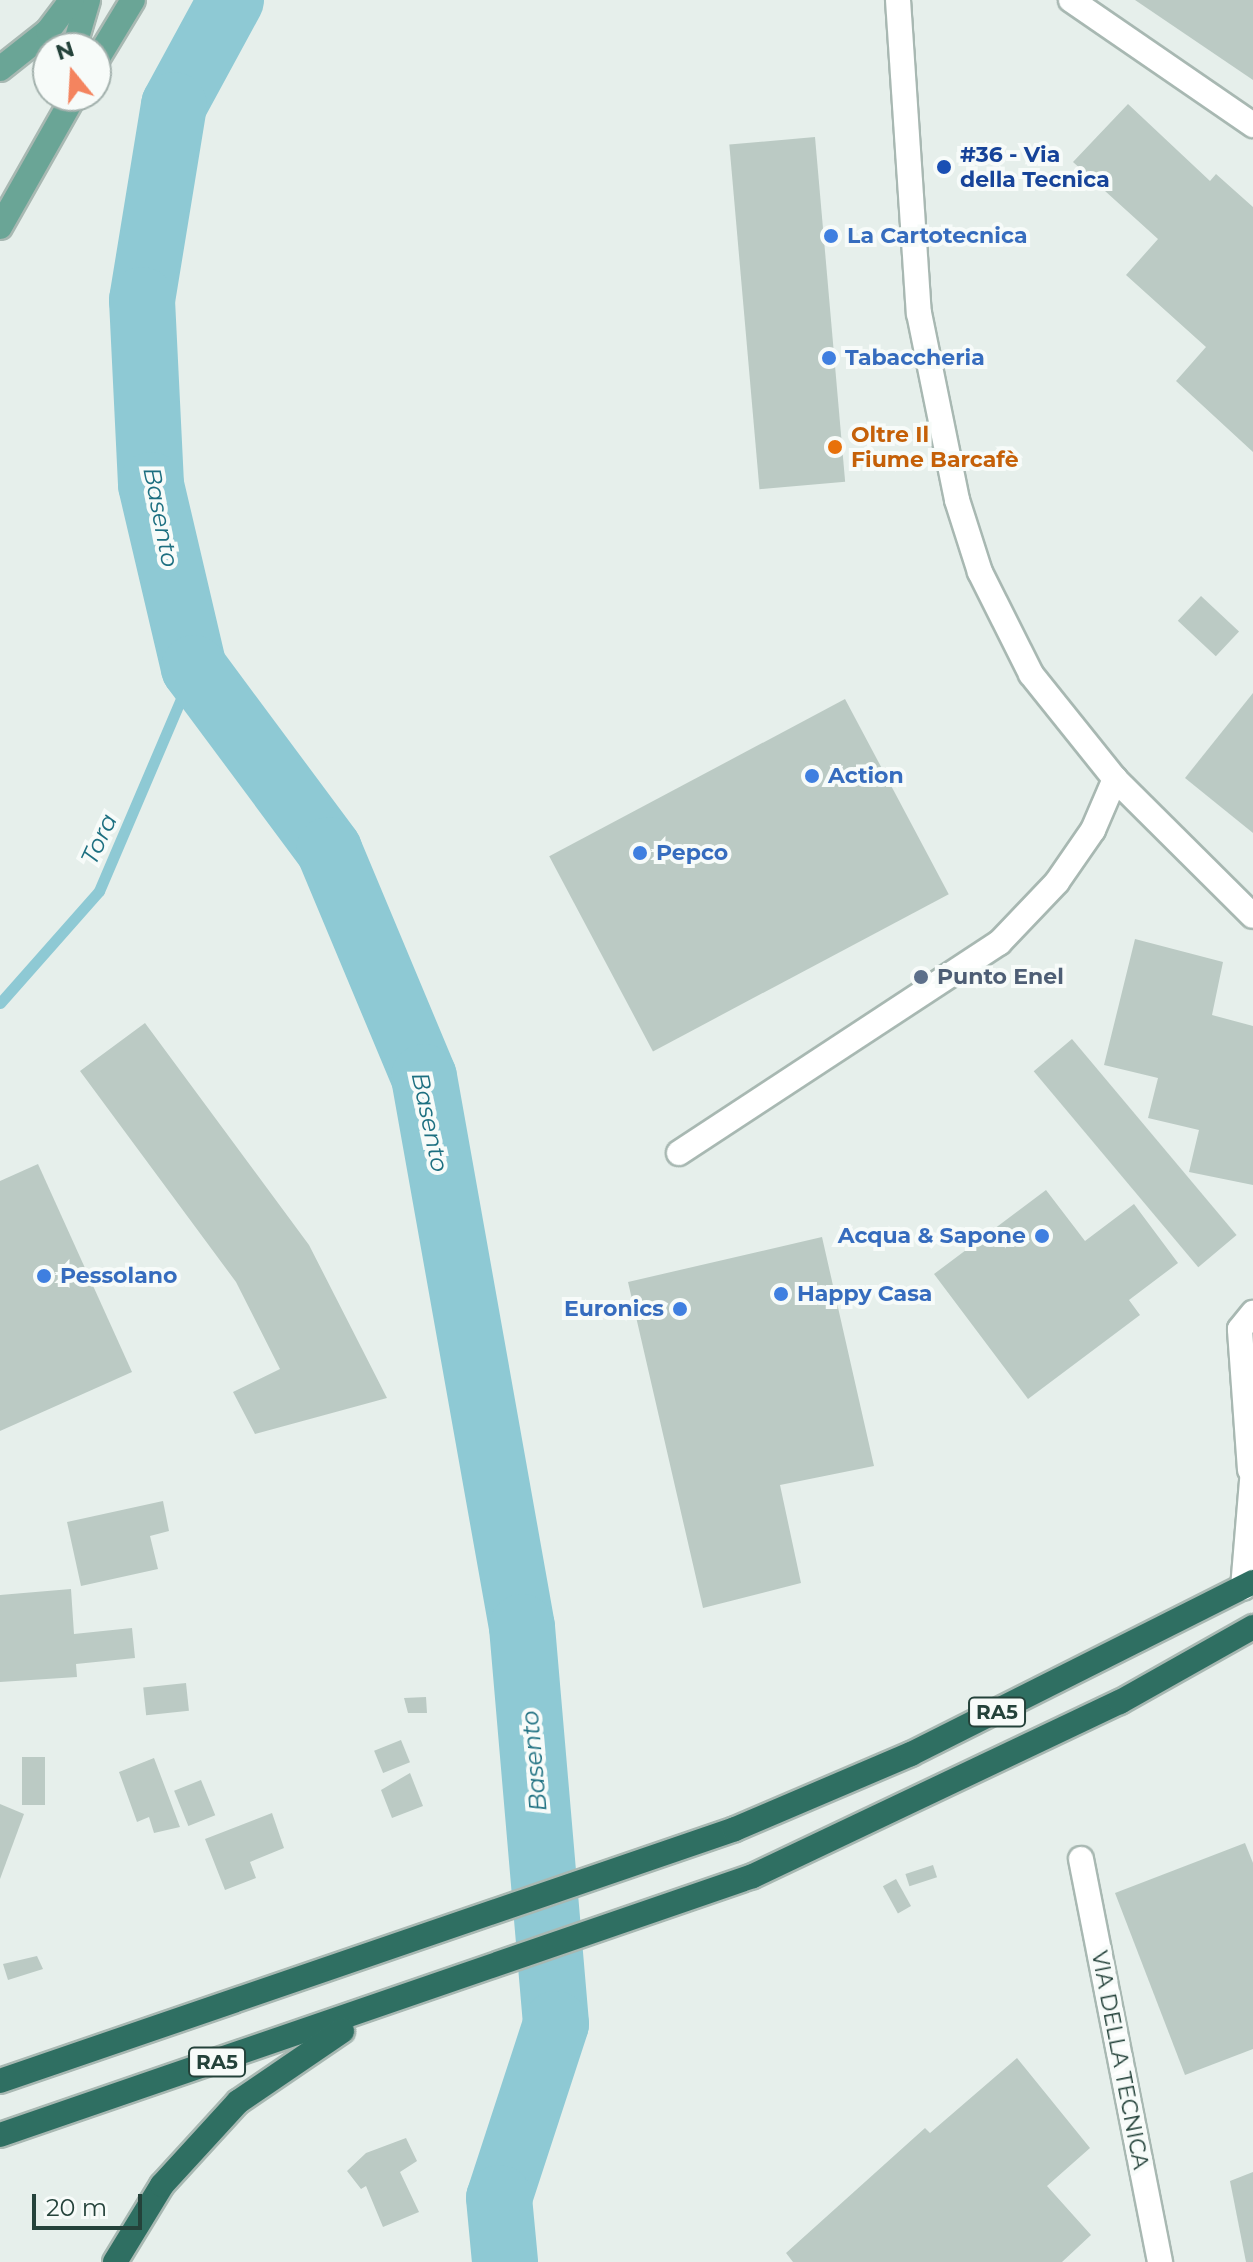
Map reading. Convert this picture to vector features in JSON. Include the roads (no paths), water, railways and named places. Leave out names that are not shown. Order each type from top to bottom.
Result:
[{"type":"highway","name":"RA5","points":[[0,2081],[378,1957],[735,1829],[911,1754],[1248,1585]]},
{"type":"highway","name":"RA5","points":[[0,2135],[388,2005],[753,1876],[1120,1702],[1253,1627]]},
{"type":"highway","points":[[115,2262],[162,2185],[238,2102],[285,2064],[388,2005]]},
{"type":"main road","points":[[0,69],[48,31],[71,0]]},
{"type":"main road","points":[[79,32],[88,0]]},
{"type":"main road","points":[[112,35],[133,0]]},
{"type":"main road","points":[[48,138],[55,112]]},
{"type":"main road","points":[[0,227],[64,112]]},
{"type":"street","points":[[898,0],[919,313],[957,500],[980,572],[1031,674],[1115,779],[1253,916]]},
{"type":"street","points":[[1071,0],[1253,125]]},
{"type":"street","points":[[679,1153],[999,943],[1066,869],[1115,779]]},
{"type":"street","points":[[1248,1585],[1251,1469],[1240,1329],[1253,1313]]},
{"type":"street","name":"VIA DELLA TECNICA","points":[[1081,1859],[1160,2262]]},
{"type":"waterway","name":"Basento","points":[[231,0],[174,105],[142,300],[151,485],[194,668],[329,850],[424,1077],[522,1627],[556,2024],[499,2198],[505,2262]]},
{"type":"waterway","name":"Tora","points":[[0,1003],[99,891],[194,668]]},
{"type":"place","name":"#36 - Via della Tecnica","points":[[944,167]]},
{"type":"place","name":"La Cartotecnica","points":[[831,236]]},
{"type":"place","name":"Tabaccheria","points":[[829,358]]},
{"type":"place","name":"Oltre Il Fiume Barcafè","points":[[835,447]]},
{"type":"place","name":"Action","points":[[812,776]]},
{"type":"place","name":"Pepco","points":[[640,853]]},
{"type":"place","name":"Punto Enel","points":[[921,977]]},
{"type":"place","name":"Acqua & Sapone","points":[[1042,1236]]},
{"type":"place","name":"Pessolano","points":[[44,1276]]},
{"type":"place","name":"Happy Casa","points":[[781,1294]]},
{"type":"place","name":"Euronics","points":[[680,1309]]}]
